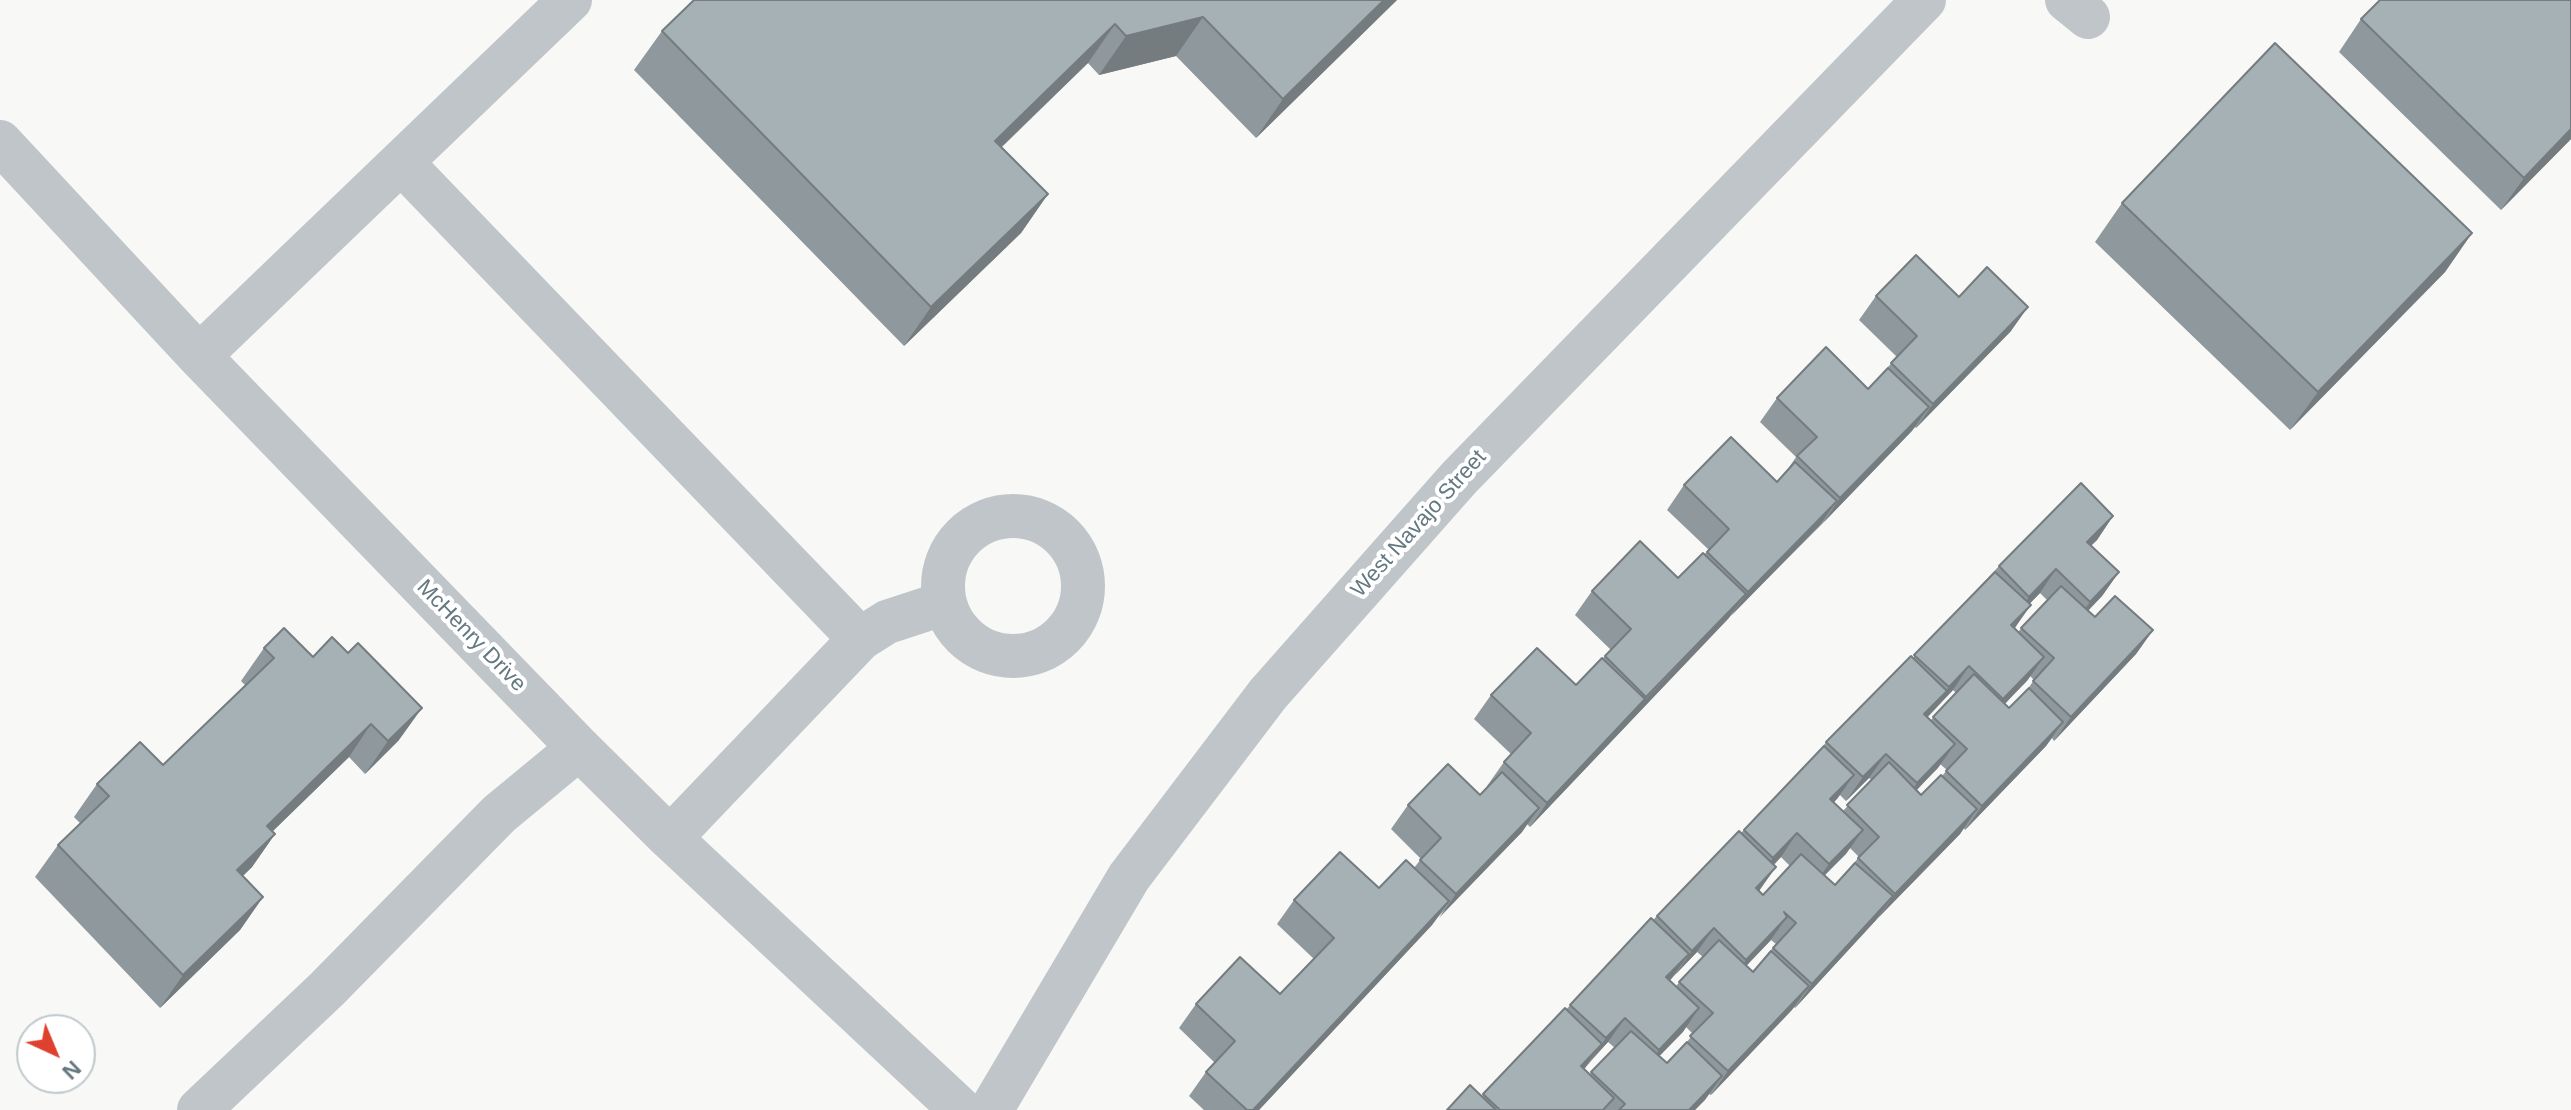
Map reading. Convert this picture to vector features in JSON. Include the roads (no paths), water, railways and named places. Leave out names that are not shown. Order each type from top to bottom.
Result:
[{"type":"street","points":[[199,356],[570,0]]},
{"type":"street","name":"West Navajo Street","points":[[991,1110],[1129,877],[1268,694],[1459,478],[1924,0]]},
{"type":"street","name":"McHenry Drive","points":[[0,142],[199,356],[579,748],[670,838],[961,1110]]},
{"type":"street","points":[[401,162],[860,639]]},
{"type":"street","points":[[670,838],[860,639],[887,622],[945,603]]},
{"type":"street","points":[[199,1110],[327,989],[499,814],[579,748]]}]
